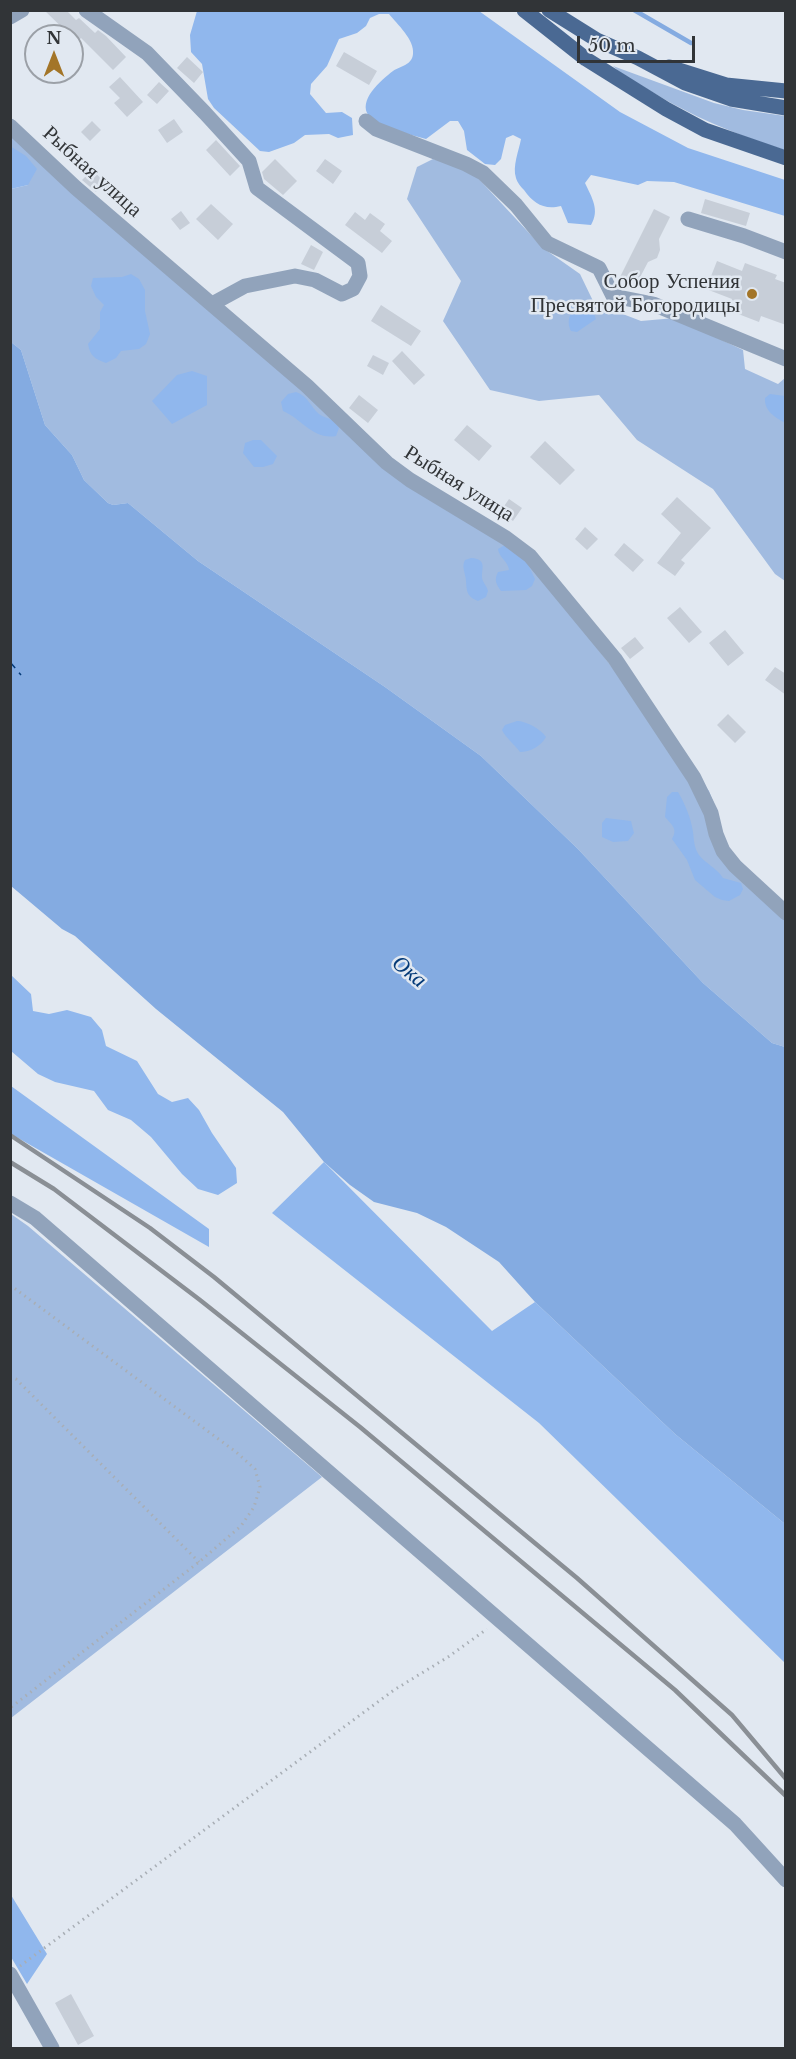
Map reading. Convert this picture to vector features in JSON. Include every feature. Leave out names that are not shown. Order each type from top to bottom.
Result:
[{"type":"main road","points":[[524,10],[586,59],[666,109],[705,130],[786,158]]},
{"type":"main road","points":[[549,10],[597,40],[638,58],[685,83],[731,99],[786,108]]},
{"type":"main road","points":[[638,58],[726,85],[786,91]]},
{"type":"street","points":[[10,17],[22,10]]},
{"type":"street","points":[[86,10],[147,53],[205,113],[249,161],[257,188],[358,263],[360,276],[353,289],[342,294],[315,280],[295,276],[245,286],[212,304]]},
{"type":"street","points":[[366,121],[376,129],[466,164],[483,173],[516,205],[547,243],[599,268],[613,296],[653,304],[786,360]]},
{"type":"street","name":"Рыбная улица","points":[[10,126],[76,188],[307,386],[387,463],[410,480],[506,538],[530,556],[615,659],[694,778],[711,813],[723,851],[735,866],[786,913]]},
{"type":"street","points":[[688,219],[786,252]]},
{"type":"street","points":[[10,1203],[34,1218],[735,1824],[786,1880]]},
{"type":"street","points":[[15,1970],[52,2049]]},
{"type":"path","points":[[10,1285],[227,1445],[255,1469],[260,1487],[254,1507],[241,1526],[199,1562],[10,1708]]},
{"type":"path","points":[[10,1377],[24,1388],[199,1562]]},
{"type":"path","points":[[15,1970],[394,1690],[448,1657],[500,1619]]},
{"type":"shaded area","points":[[197,11],[479,11],[620,112],[688,148],[785,180],[785,216],[674,182],[647,181],[638,185],[591,175],[585,183],[595,209],[594,220],[591,225],[568,223],[561,206],[540,205],[518,183],[515,169],[521,139],[513,135],[506,138],[501,159],[495,165],[485,164],[467,150],[464,131],[458,121],[450,121],[426,139],[404,133],[386,133],[369,116],[366,110],[368,98],[377,85],[393,71],[408,63],[413,54],[408,38],[389,14],[379,14],[370,18],[366,26],[357,33],[339,39],[327,66],[311,84],[310,94],[326,113],[342,112],[352,118],[353,135],[338,138],[329,134],[305,135],[294,143],[269,152],[260,151],[214,108],[208,99],[202,64],[191,52],[190,35]]},
{"type":"shaded area","points":[[613,66],[714,103],[785,116],[785,150],[748,138],[697,116],[647,89]]},
{"type":"shaded area","points":[[11,118],[79,186],[387,456],[410,474],[507,533],[709,791],[727,848],[785,905],[785,1047],[772,1043],[703,983],[578,849],[481,756],[385,687],[198,561],[128,503],[113,505],[108,503],[84,480],[72,455],[45,425],[21,350],[11,342],[11,189],[28,185],[11,146]]},
{"type":"shaded area","points":[[10,146],[26,156],[37,169],[28,185],[11,189]]},
{"type":"shaded area","points":[[433,159],[458,165],[477,177],[543,248],[580,274],[594,303],[641,321],[675,318],[743,350],[745,369],[778,384],[785,378],[785,581],[775,574],[713,489],[637,440],[599,395],[539,401],[490,390],[443,321],[461,281],[407,199],[417,167]]},
{"type":"shaded area","points":[[131,274],[139,279],[145,290],[145,311],[150,334],[146,344],[139,349],[121,351],[116,358],[106,363],[94,356],[88,344],[100,329],[100,312],[104,305],[96,297],[91,286],[93,278],[122,277]]},
{"type":"shaded area","points":[[583,302],[588,305],[596,319],[577,332],[571,331],[569,318],[576,307]]},
{"type":"shaded area","points":[[192,371],[207,376],[207,405],[172,424],[152,401],[177,375]]},
{"type":"shaded area","points":[[296,392],[306,399],[319,414],[336,424],[339,428],[336,436],[314,432],[283,411],[281,402],[288,394]]},
{"type":"shaded area","points":[[770,394],[785,396],[785,423],[766,407],[765,398]]},
{"type":"shaded area","points":[[261,440],[277,456],[273,464],[254,467],[243,453],[245,443]]},
{"type":"shaded area","points":[[505,545],[522,552],[535,579],[532,586],[526,590],[501,591],[497,584],[498,572],[509,570],[498,549]]},
{"type":"shaded area","points":[[471,558],[482,563],[482,577],[488,591],[486,597],[478,601],[470,596],[467,590],[464,564],[465,560]]},
{"type":"shaded area","points":[[517,721],[533,726],[546,737],[535,748],[520,752],[502,730],[505,725]]},
{"type":"shaded area","points":[[672,792],[678,792],[685,806],[699,855],[723,878],[741,883],[743,889],[740,895],[729,901],[722,900],[695,880],[687,860],[672,839],[673,827],[665,817],[667,797]]},
{"type":"shaded area","points":[[606,818],[631,821],[634,833],[628,841],[613,842],[602,837],[602,823]]},
{"type":"shaded area","points":[[11,975],[31,994],[33,1011],[49,1014],[67,1010],[91,1017],[102,1030],[106,1046],[137,1061],[158,1094],[172,1102],[188,1098],[199,1110],[236,1168],[237,1183],[218,1195],[198,1189],[182,1174],[151,1137],[131,1120],[108,1110],[94,1091],[55,1082],[38,1074],[11,1051]]},
{"type":"shaded area","points":[[11,1086],[209,1229],[209,1247],[11,1134]]},
{"type":"shaded area","points":[[324,1162],[492,1331],[535,1302],[675,1434],[785,1524],[785,1663],[539,1423],[272,1213]]},
{"type":"shaded area","points":[[11,1214],[28,1226],[322,1477],[11,1718]]},
{"type":"shaded area","points":[[11,1895],[47,1954],[27,1984],[11,1957]]},
{"type":"water","name":"Ока","points":[[11,342],[21,350],[45,425],[72,455],[84,480],[108,503],[113,505],[128,503],[198,561],[385,687],[481,756],[578,849],[703,983],[772,1043],[785,1047],[785,1524],[675,1434],[535,1302],[499,1262],[446,1227],[417,1213],[374,1202],[350,1185],[324,1162],[283,1112],[156,1009],[75,936],[62,929],[11,886]]},
{"type":"building","points":[[44,10],[66,10],[76,20],[79,18],[95,33],[98,30],[106,36],[126,57],[113,70],[84,41],[84,24],[58,24]]},
{"type":"building","points":[[344,52],[377,71],[369,85],[336,66]]},
{"type":"building","points":[[187,57],[203,72],[194,83],[177,68]]},
{"type":"building","points":[[120,77],[143,102],[127,117],[114,103],[120,98],[109,87]]},
{"type":"building","points":[[159,82],[169,91],[157,104],[147,95]]},
{"type":"building","points":[[174,119],[183,132],[167,143],[158,130]]},
{"type":"building","points":[[92,121],[101,130],[90,141],[81,132]]},
{"type":"building","points":[[216,140],[240,166],[230,176],[206,150]]},
{"type":"building","points":[[275,159],[297,181],[283,195],[264,179],[262,172]]},
{"type":"building","points":[[325,159],[342,171],[333,184],[316,171]]},
{"type":"building","points":[[92,170],[105,182],[96,192],[82,180]]},
{"type":"building","points":[[705,199],[750,213],[746,226],[701,213]]},
{"type":"building","points":[[211,204],[233,224],[218,240],[196,219]]},
{"type":"building","points":[[654,209],[670,217],[659,239],[660,250],[657,258],[648,262],[635,287],[619,279]]},
{"type":"building","points":[[181,211],[190,223],[180,230],[171,219]]},
{"type":"building","points":[[355,212],[365,220],[370,213],[385,224],[380,231],[392,241],[382,253],[345,225]]},
{"type":"building","points":[[311,245],[323,252],[314,270],[301,264]]},
{"type":"building","name":"Собор Успения Пресвятой Богородицы","points":[[717,261],[742,271],[745,263],[777,275],[775,279],[786,283],[786,325],[761,316],[759,322],[728,310],[732,299],[706,289]]},
{"type":"building","points":[[381,305],[421,331],[411,346],[371,321]]},
{"type":"building","points":[[402,351],[425,375],[414,385],[392,361]]},
{"type":"building","points":[[373,355],[389,363],[383,375],[367,366]]},
{"type":"building","points":[[359,395],[378,410],[368,423],[349,408]]},
{"type":"building","points":[[467,425],[492,446],[479,461],[454,440]]},
{"type":"building","points":[[545,441],[575,470],[560,485],[530,457]]},
{"type":"building","points":[[677,497],[711,528],[681,560],[685,563],[675,576],[657,563],[681,533],[661,514]]},
{"type":"building","points":[[509,499],[522,508],[513,521],[500,512]]},
{"type":"building","points":[[585,527],[598,539],[587,550],[575,539]]},
{"type":"building","points":[[624,543],[644,560],[633,572],[614,555]]},
{"type":"building","points":[[680,607],[702,632],[689,643],[667,618]]},
{"type":"building","points":[[725,630],[744,653],[728,666],[709,643]]},
{"type":"building","points":[[635,637],[644,648],[630,659],[621,648]]},
{"type":"building","points":[[775,667],[786,674],[786,695],[765,680]]},
{"type":"building","points":[[728,714],[746,732],[735,743],[717,725]]},
{"type":"building","points":[[71,1994],[94,2036],[78,2045],[55,2003]]},
{"type":"waterway","points":[[634,10],[691,43]]},
{"type":"ferry route","points":[[10,662],[21,675]]},
{"type":"railway","points":[[10,1135],[150,1228],[214,1277],[577,1578],[732,1715],[786,1779]]},
{"type":"railway","points":[[10,1162],[54,1189],[200,1300],[360,1427],[675,1690],[786,1796]]},
{"type":"place","name":"Собор Успения Пресвятой Богородицы","points":[[752,294]]}]
